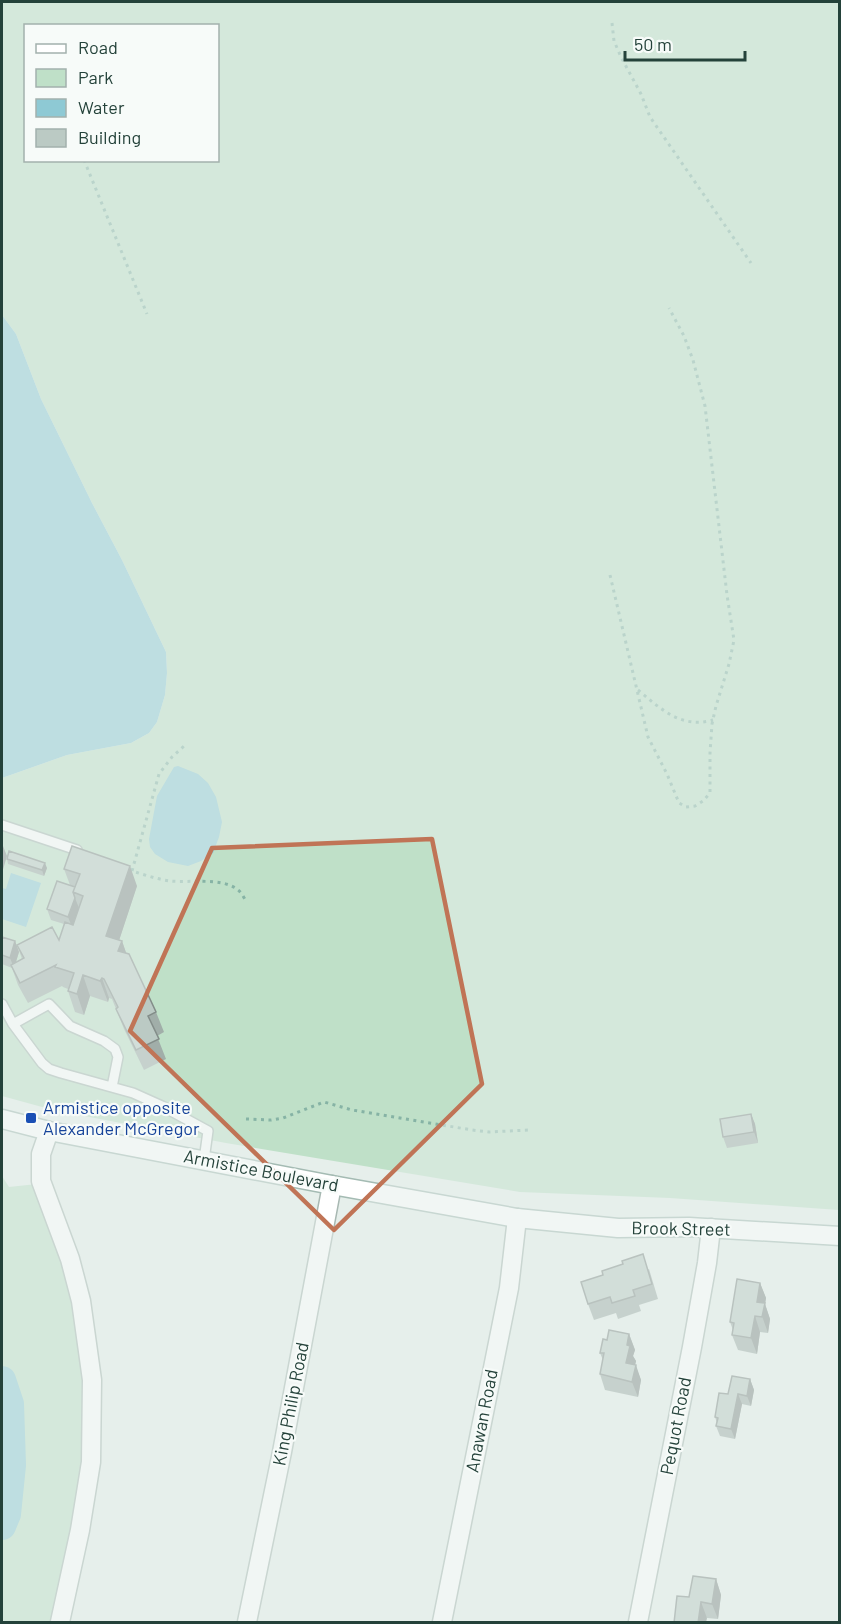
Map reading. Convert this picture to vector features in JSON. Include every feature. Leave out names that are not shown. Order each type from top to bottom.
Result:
[{"type":"street","name":"Armistice Boulevard","points":[[2,1119],[48,1131],[520,1218]]},
{"type":"street","points":[[48,1131],[41,1154],[41,1181],[70,1259],[81,1301],[92,1380],[91,1462],[80,1530],[60,1623]]},
{"type":"street","name":"King Philip Road","points":[[247,1623],[332,1185]]},
{"type":"street","name":"Brook Street","points":[[520,1218],[618,1228],[689,1227],[840,1236]]},
{"type":"street","name":"Anawan Road","points":[[442,1623],[509,1288],[520,1218]]},
{"type":"street","name":"Pequot Road","points":[[638,1623],[692,1347],[711,1228]]},
{"type":"lane","points":[[2,825],[77,850]]},
{"type":"lane","points":[[2,1004],[13,1024],[42,1063],[50,1069],[133,1093],[208,1131],[204,1160]]},
{"type":"lane","points":[[13,1024],[49,1004],[70,1026],[104,1041],[115,1049],[118,1057],[112,1087]]},
{"type":"path","points":[[612,23],[614,41],[650,117],[751,263]]},
{"type":"path","points":[[85,162],[147,314]]},
{"type":"path","points":[[610,575],[648,737],[679,803],[686,807],[699,804],[710,793],[713,720],[734,640],[705,406],[693,360],[684,336],[669,308]]},
{"type":"path","points":[[636,689],[678,719],[695,723],[713,720]]},
{"type":"path","points":[[132,871],[159,774],[184,746]]},
{"type":"path","points":[[123,868],[169,881],[230,885],[239,890],[246,901]]},
{"type":"path","points":[[246,1119],[271,1120],[324,1102],[352,1110],[472,1130],[529,1130]]},
{"type":"highlighted area","points":[[432,839],[482,1084],[334,1230],[130,1031],[212,848]]},
{"type":"green space","points":[[2,2],[839,2],[839,1210],[670,1198],[520,1192],[226,1143],[53,1110],[2,1096],[2,778],[67,755],[131,743],[149,733],[157,722],[165,695],[167,673],[166,652],[41,399],[16,334],[2,315]]},
{"type":"green space","points":[[2,1176],[9,1187],[37,1184],[66,1247],[93,1421],[62,1622],[2,1622]]},
{"type":"water","points":[[2,315],[16,334],[41,399],[166,652],[167,673],[165,695],[157,722],[149,733],[131,743],[67,755],[2,778]]},
{"type":"water","points":[[178,766],[198,774],[208,783],[216,797],[222,822],[213,853],[188,866],[168,862],[155,854],[150,847],[149,839],[157,796],[174,767]]},
{"type":"water","points":[[11,873],[41,883],[26,927],[2,919],[2,888],[6,889]]},
{"type":"building","points":[[72,846],[130,866],[106,936],[122,941],[118,951],[129,954],[156,1012],[148,1016],[159,1039],[136,1050],[104,979],[100,981],[83,975],[77,994],[68,991],[74,973],[55,967],[56,965],[20,983],[11,965],[24,958],[17,945],[52,927],[59,940],[65,922],[73,925],[83,896],[73,892],[80,874],[64,869]]},
{"type":"building","points":[[9,851],[45,863],[42,870],[7,859]]},
{"type":"building","points":[[57,881],[75,887],[73,892],[75,898],[68,917],[47,909]]},
{"type":"building","points":[[2,937],[15,941],[10,958],[2,955]]},
{"type":"building","points":[[751,1114],[754,1132],[723,1137],[720,1119]]},
{"type":"building","points":[[643,1254],[652,1284],[633,1290],[635,1296],[612,1303],[610,1297],[588,1304],[581,1282],[603,1275],[602,1271]]},
{"type":"building","points":[[737,1279],[760,1283],[757,1302],[765,1303],[762,1317],[755,1316],[751,1338],[732,1335],[734,1323],[730,1322]]},
{"type":"building","points":[[609,1330],[629,1334],[627,1345],[630,1346],[626,1363],[636,1365],[632,1382],[600,1374],[604,1353],[600,1353],[603,1339],[607,1340]]},
{"type":"building","points":[[732,1376],[750,1379],[747,1396],[738,1394],[731,1429],[716,1426],[718,1418],[715,1417],[719,1393],[728,1394]]},
{"type":"building","points":[[693,1576],[716,1579],[712,1604],[701,1602],[698,1623],[674,1623],[677,1596],[689,1597]]},
{"type":"waterway","points":[[2,1380],[10,1404],[12,1465],[7,1514],[2,1526]]},
{"type":"place","name":"Armistice opposite Alexander McGregor","points":[[31,1118]]}]
